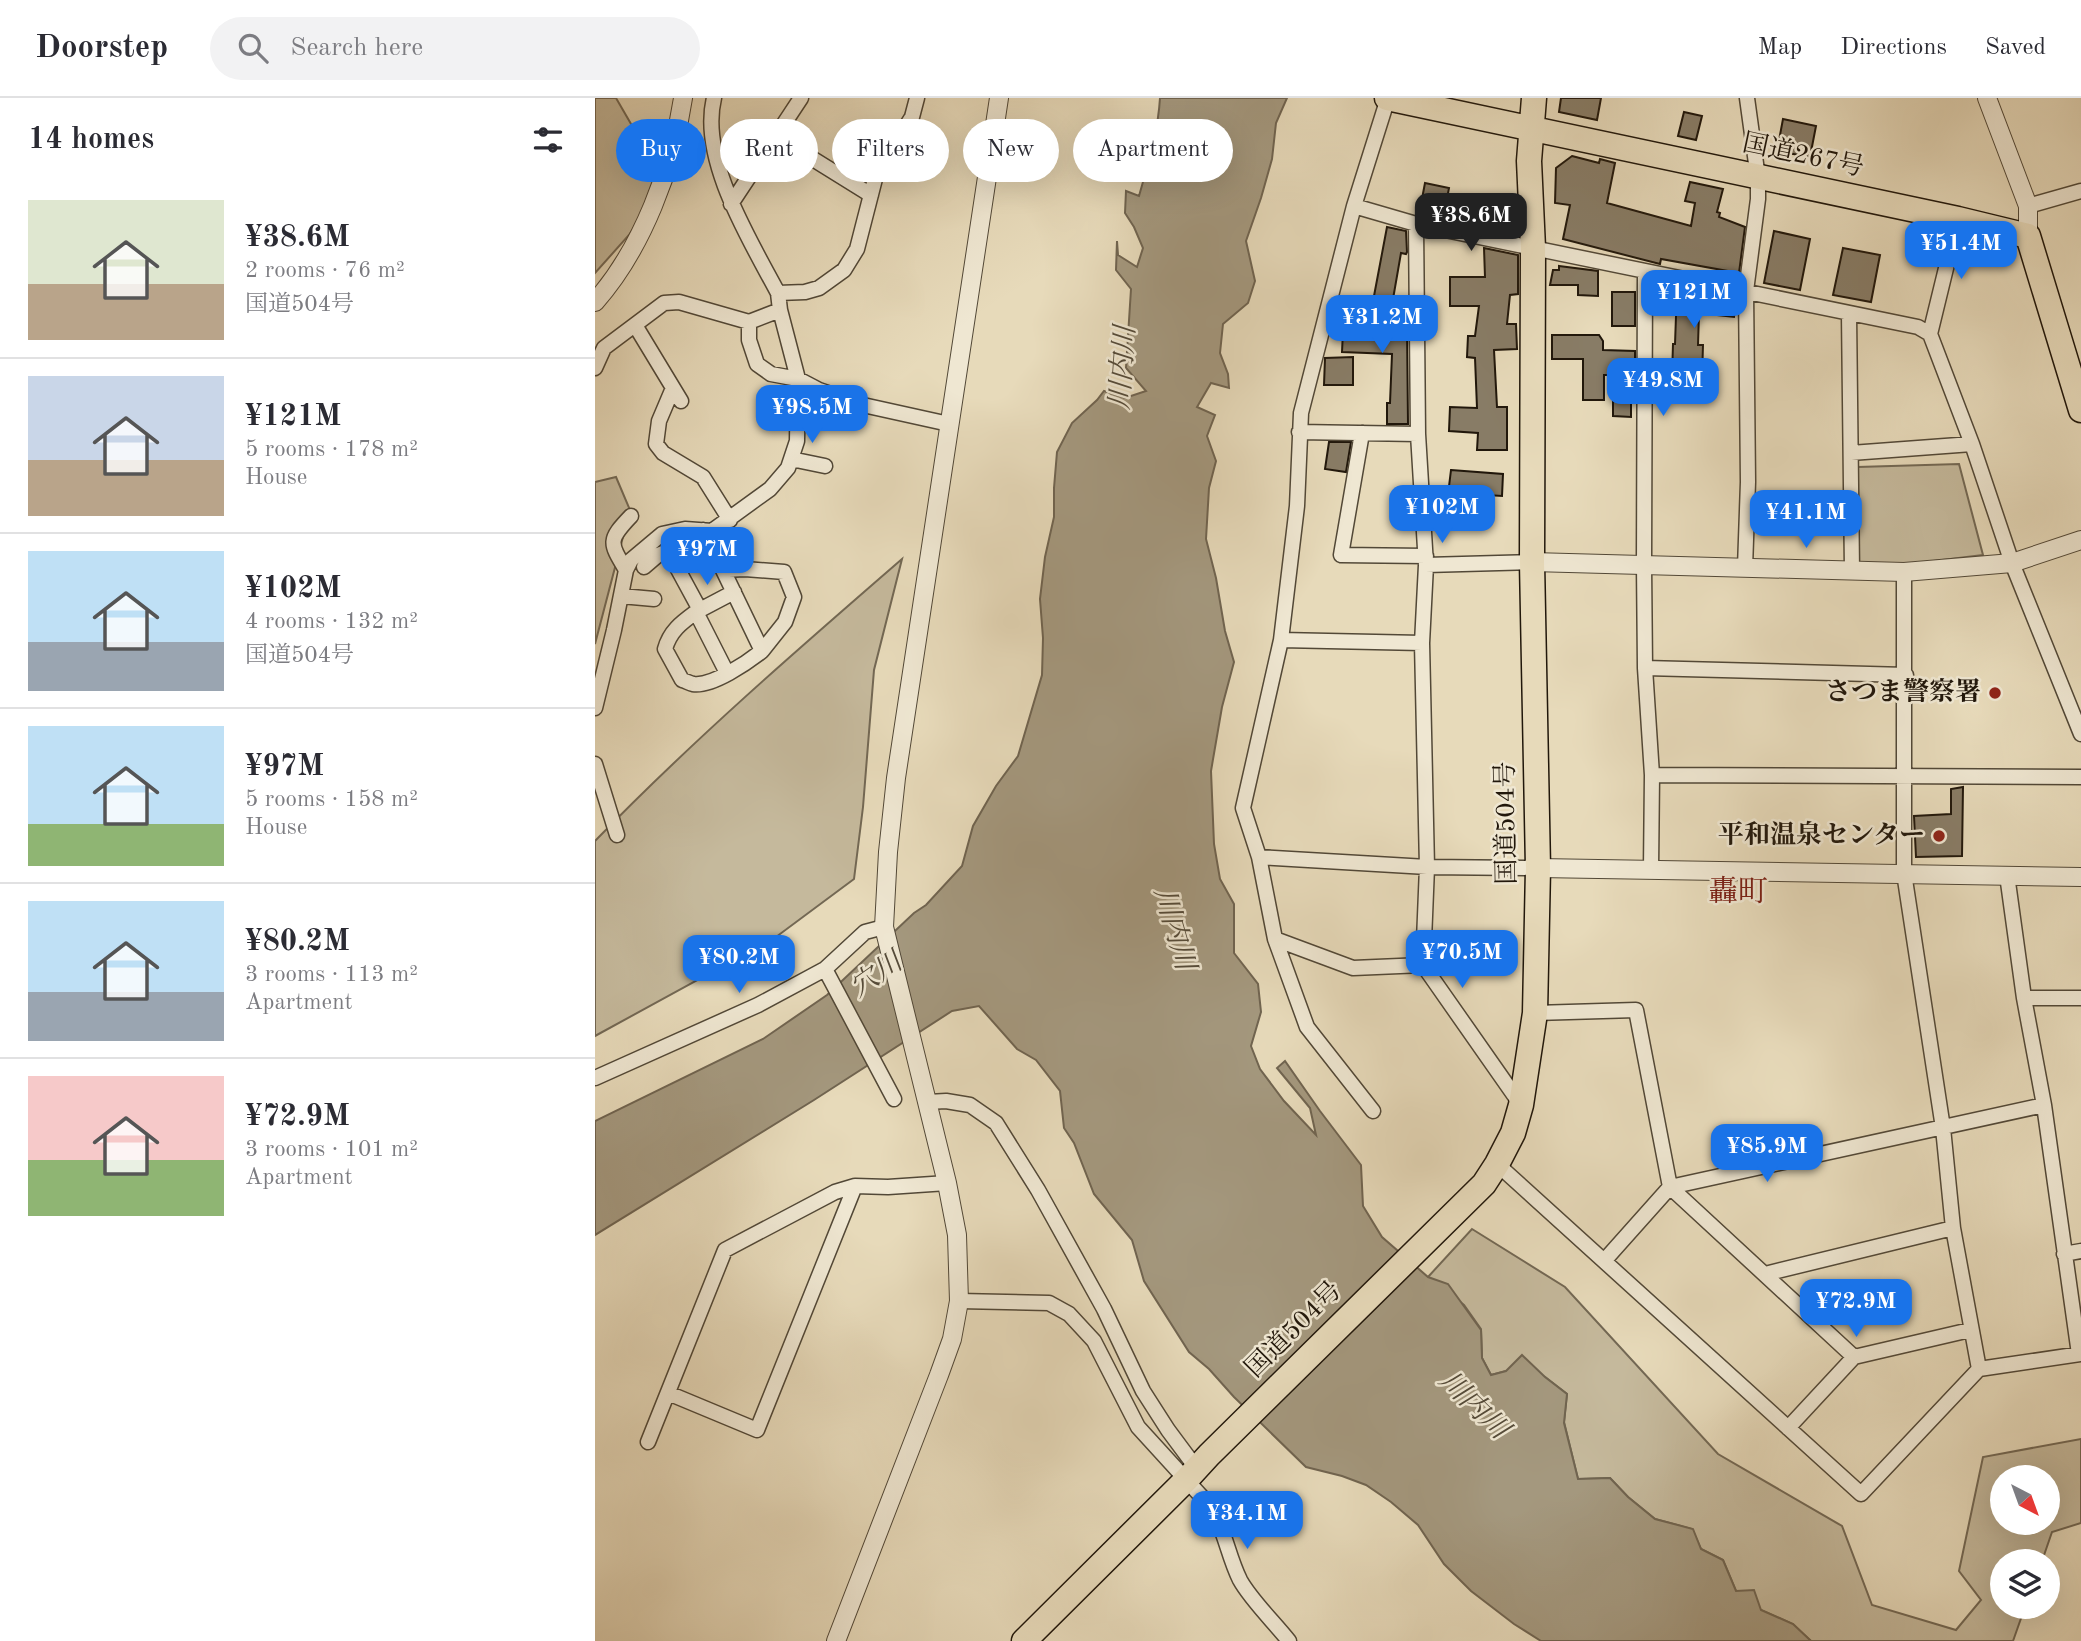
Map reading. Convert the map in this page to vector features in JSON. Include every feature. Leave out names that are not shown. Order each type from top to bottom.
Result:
[{"type":"highway","name":"国道267号","points":[[1388,98],[2028,236]]},
{"type":"highway","name":"国道504号","points":[[1024,1641],[1484,1184],[1513,1133],[1521,1105],[1535,1013],[1538,868],[1532,562],[1533,248],[1529,161],[1534,98]]},
{"type":"highway","points":[[2028,236],[2081,410]]},
{"type":"street","points":[[595,302],[640,236],[668,168],[683,98]]},
{"type":"street","points":[[595,708],[626,570],[631,560],[661,534],[685,529],[712,531],[730,520],[770,489],[788,468],[797,441],[798,379],[778,293],[731,204],[711,135],[710,119],[714,98]]},
{"type":"street","points":[[787,119],[801,98]]},
{"type":"street","points":[[778,293],[805,292],[819,288],[844,270],[857,249],[876,175],[912,117],[917,98]]},
{"type":"street","points":[[836,1641],[939,1375],[952,1339],[959,1301],[957,1234],[947,1183],[884,927],[896,778],[999,98]]},
{"type":"street","points":[[1373,1111],[1307,1027],[1275,939],[1259,857],[1243,808],[1281,640],[1297,506],[1301,413],[1354,206],[1388,98]]},
{"type":"street","points":[[1745,568],[1748,482],[1746,291],[1758,199],[1758,177],[1747,98]]},
{"type":"street","points":[[1987,98],[2028,206],[2028,236]]},
{"type":"street","points":[[818,162],[871,195]]},
{"type":"street","points":[[731,204],[746,182]]},
{"type":"street","points":[[2028,206],[2081,191]]},
{"type":"street","points":[[1354,206],[1416,224],[1918,327],[1930,334]]},
{"type":"street","points":[[1958,219],[1930,334],[1972,444],[2012,563],[2081,734]]},
{"type":"street","points":[[1416,224],[1417,434],[1426,560],[1422,643],[1427,867],[1423,964],[1521,1105]]},
{"type":"street","points":[[1645,271],[1645,668],[1652,775],[1651,869]]},
{"type":"street","points":[[595,368],[604,348],[664,303],[679,302],[749,323],[780,310]]},
{"type":"street","points":[[1849,314],[1852,570]]},
{"type":"street","points":[[749,323],[749,340],[757,364],[771,374],[798,379],[819,390],[863,405],[949,424]]},
{"type":"street","points":[[635,324],[681,401]]},
{"type":"street","points":[[673,388],[659,421],[656,444],[663,453],[703,477],[730,520]]},
{"type":"street","points":[[1299,432],[1417,434]]},
{"type":"street","points":[[1362,433],[1341,555],[1426,560],[1904,572],[2012,563],[2081,540]]},
{"type":"street","points":[[1851,453],[1972,444]]},
{"type":"street","points":[[791,459],[825,466]]},
{"type":"street","points":[[626,570],[612,543],[615,532],[631,516]]},
{"type":"street","points":[[644,566],[676,544],[691,540],[703,530]]},
{"type":"street","points":[[703,530],[762,651]]},
{"type":"street","points":[[668,551],[727,673]]},
{"type":"street","points":[[723,570],[785,572],[794,597],[785,622],[762,651],[745,664],[706,683],[694,684],[682,680],[665,649],[667,640],[676,627],[698,611],[734,592]]},
{"type":"street","points":[[1904,572],[1904,873],[1943,1128],[1953,1228],[1979,1369]]},
{"type":"street","points":[[621,596],[654,599]]},
{"type":"street","points":[[1281,640],[1422,643]]},
{"type":"street","points":[[1645,668],[1906,675]]},
{"type":"street","points":[[595,764],[617,835]]},
{"type":"street","points":[[1652,775],[2081,776]]},
{"type":"street","points":[[1259,857],[1427,867],[2081,877]]},
{"type":"street","points":[[1497,1164],[1861,1494],[1979,1369],[2080,1354],[2007,875]]},
{"type":"street","points":[[595,1078],[828,973],[865,932],[884,927]]},
{"type":"street","points":[[1275,939],[1353,968],[1423,964]]},
{"type":"street","points":[[828,973],[894,1099]]},
{"type":"street","points":[[2024,998],[2081,999]]},
{"type":"street","points":[[1535,1013],[1636,1010],[1670,1187],[1854,1357]]},
{"type":"street","points":[[928,1102],[946,1101],[970,1105],[996,1122],[1038,1190],[1104,1309],[1143,1391],[1168,1430],[1198,1467],[1232,1563],[1242,1583],[1289,1641]]},
{"type":"street","points":[[1604,1261],[1670,1187],[2044,1105]]},
{"type":"street","points":[[648,1442],[726,1250],[835,1192],[855,1186],[947,1183]]},
{"type":"street","points":[[668,1393],[757,1430],[855,1186]]},
{"type":"street","points":[[1765,1275],[1953,1228]]},
{"type":"street","points":[[2064,1254],[2081,1251]]},
{"type":"street","points":[[959,1301],[1049,1303],[1069,1314],[1094,1341],[1138,1427],[1198,1467]]},
{"type":"street","points":[[1788,1428],[1854,1357],[1970,1330]]},
{"type":"shaded area","points":[[595,98],[616,98],[628,119],[616,119],[616,182],[663,182],[629,235],[595,273]]},
{"type":"shaded area","points":[[1959,464],[1983,555],[1901,565],[1858,562],[1858,467]]},
{"type":"shaded area","points":[[616,477],[630,510],[595,644],[595,482]]},
{"type":"shaded area","points":[[902,559],[874,670],[863,807],[854,879],[776,937],[595,1036],[595,841],[707,732]]},
{"type":"shaded area","points":[[1472,1229],[1565,1287],[1718,1454],[1842,1526],[1872,1605],[1956,1630],[1981,1600],[1959,1571],[1983,1457],[2081,1439],[2081,1523],[2060,1530],[2060,1465],[1990,1465],[1990,1535],[2051,1535],[2046,1549],[1990,1549],[1990,1619],[2021,1619],[2013,1641],[1811,1641],[1793,1624],[1761,1610],[1736,1591],[1723,1560],[1701,1549],[1692,1529],[1655,1519],[1610,1478],[1578,1479],[1564,1422],[1567,1394],[1545,1377],[1506,1371],[1491,1375],[1482,1358],[1481,1329],[1464,1305],[1428,1277]]},
{"type":"water","points":[[1160,98],[1287,98],[1276,123],[1272,159],[1246,241],[1255,281],[1248,303],[1223,324],[1220,353],[1228,374],[1229,388],[1211,383],[1197,407],[1215,415],[1207,436],[1216,461],[1209,488],[1206,539],[1234,662],[1222,707],[1211,771],[1214,844],[1220,879],[1234,904],[1234,953],[1258,984],[1261,1012],[1251,1046],[1260,1069],[1284,1101],[1316,1135],[1310,1108],[1277,1068],[1285,1061],[1361,1165],[1363,1206],[1382,1237],[1428,1277],[1448,1284],[1481,1330],[1482,1358],[1491,1375],[1506,1371],[1522,1355],[1567,1394],[1564,1423],[1578,1479],[1610,1478],[1655,1519],[1693,1529],[1701,1549],[1723,1560],[1736,1591],[1754,1590],[1761,1610],[1793,1624],[1811,1641],[1541,1641],[1471,1591],[1444,1564],[1418,1525],[1391,1502],[1366,1485],[1306,1467],[1189,1352],[1144,1281],[1132,1240],[1094,1194],[1074,1143],[1064,1128],[1060,1091],[1036,1060],[1017,1049],[979,1006],[952,1011],[595,1235],[595,1121],[763,1039],[827,995],[914,913],[926,905],[962,866],[973,826],[996,786],[1018,756],[1042,675],[1040,599],[1045,557],[1054,517],[1057,452],[1072,423],[1104,391],[1125,398],[1146,391],[1126,368],[1131,289],[1116,270],[1117,241],[1118,255],[1137,267],[1143,248],[1125,213],[1126,191],[1139,196],[1143,182],[1233,182],[1233,119],[1158,119]]},
{"type":"building","points":[[1561,98],[1601,98],[1597,120],[1559,112]]},
{"type":"building","points":[[1684,112],[1702,116],[1696,140],[1678,136]]},
{"type":"building","points":[[1783,119],[1816,126],[1810,157],[1777,151]]},
{"type":"building","points":[[1572,156],[1599,163],[1600,159],[1615,163],[1607,203],[1691,226],[1695,203],[1685,201],[1690,182],[1723,189],[1717,212],[1720,213],[1719,217],[1745,227],[1739,273],[1661,259],[1660,264],[1563,239],[1570,205],[1555,203],[1556,168]]},
{"type":"building","points":[[1425,183],[1449,188],[1445,209],[1421,204]]},
{"type":"building","points":[[1387,227],[1406,231],[1407,252],[1401,253],[1393,299],[1374,296]]},
{"type":"building","points":[[1774,231],[1810,239],[1800,290],[1764,283]]},
{"type":"building","points":[[1484,248],[1518,255],[1518,294],[1510,295],[1507,324],[1516,324],[1517,349],[1494,350],[1497,407],[1507,407],[1507,450],[1477,450],[1478,433],[1449,431],[1450,407],[1477,408],[1475,358],[1467,357],[1468,336],[1475,336],[1479,306],[1450,306],[1450,277],[1485,277]]},
{"type":"building","points":[[1843,248],[1880,255],[1871,302],[1833,295]]},
{"type":"building","points":[[1559,266],[1598,271],[1598,296],[1578,295],[1578,285],[1550,285],[1553,270],[1559,270]]},
{"type":"building","points":[[1680,288],[1736,300],[1734,317],[1699,313],[1698,345],[1703,345],[1702,378],[1672,377]]},
{"type":"building","points":[[1612,292],[1635,292],[1635,326],[1612,326]]},
{"type":"building","points":[[1344,310],[1376,312],[1375,325],[1407,325],[1408,424],[1387,424],[1392,354],[1342,352]]},
{"type":"building","points":[[1552,335],[1599,335],[1603,341],[1603,350],[1635,351],[1635,375],[1604,375],[1604,400],[1583,400],[1583,359],[1552,359]]},
{"type":"building","points":[[1353,357],[1353,385],[1324,385],[1325,358]]},
{"type":"building","points":[[1613,398],[1631,399],[1631,417],[1613,416]]},
{"type":"building","points":[[1329,442],[1351,442],[1346,472],[1325,469]]},
{"type":"building","points":[[1451,470],[1503,474],[1502,496],[1471,494],[1468,513],[1446,511]]},
{"type":"building","name":"平和温泉センター","points":[[1963,787],[1962,856],[1916,857],[1914,816],[1951,814],[1951,789]]},
{"type":"place","name":"さつま警察署","points":[[1995,693]]},
{"type":"place","name":"平和温泉センター","points":[[1939,836]]},
{"type":"district","name":"轟町","points":[[1738,893]]},
{"type":"water label","name":"川内川","points":[[1124,368]]},
{"type":"water label","name":"川内川","points":[[1173,929]]},
{"type":"water label","name":"穴川","points":[[877,976]]},
{"type":"water label","name":"川内川","points":[[1473,1406]]}]
